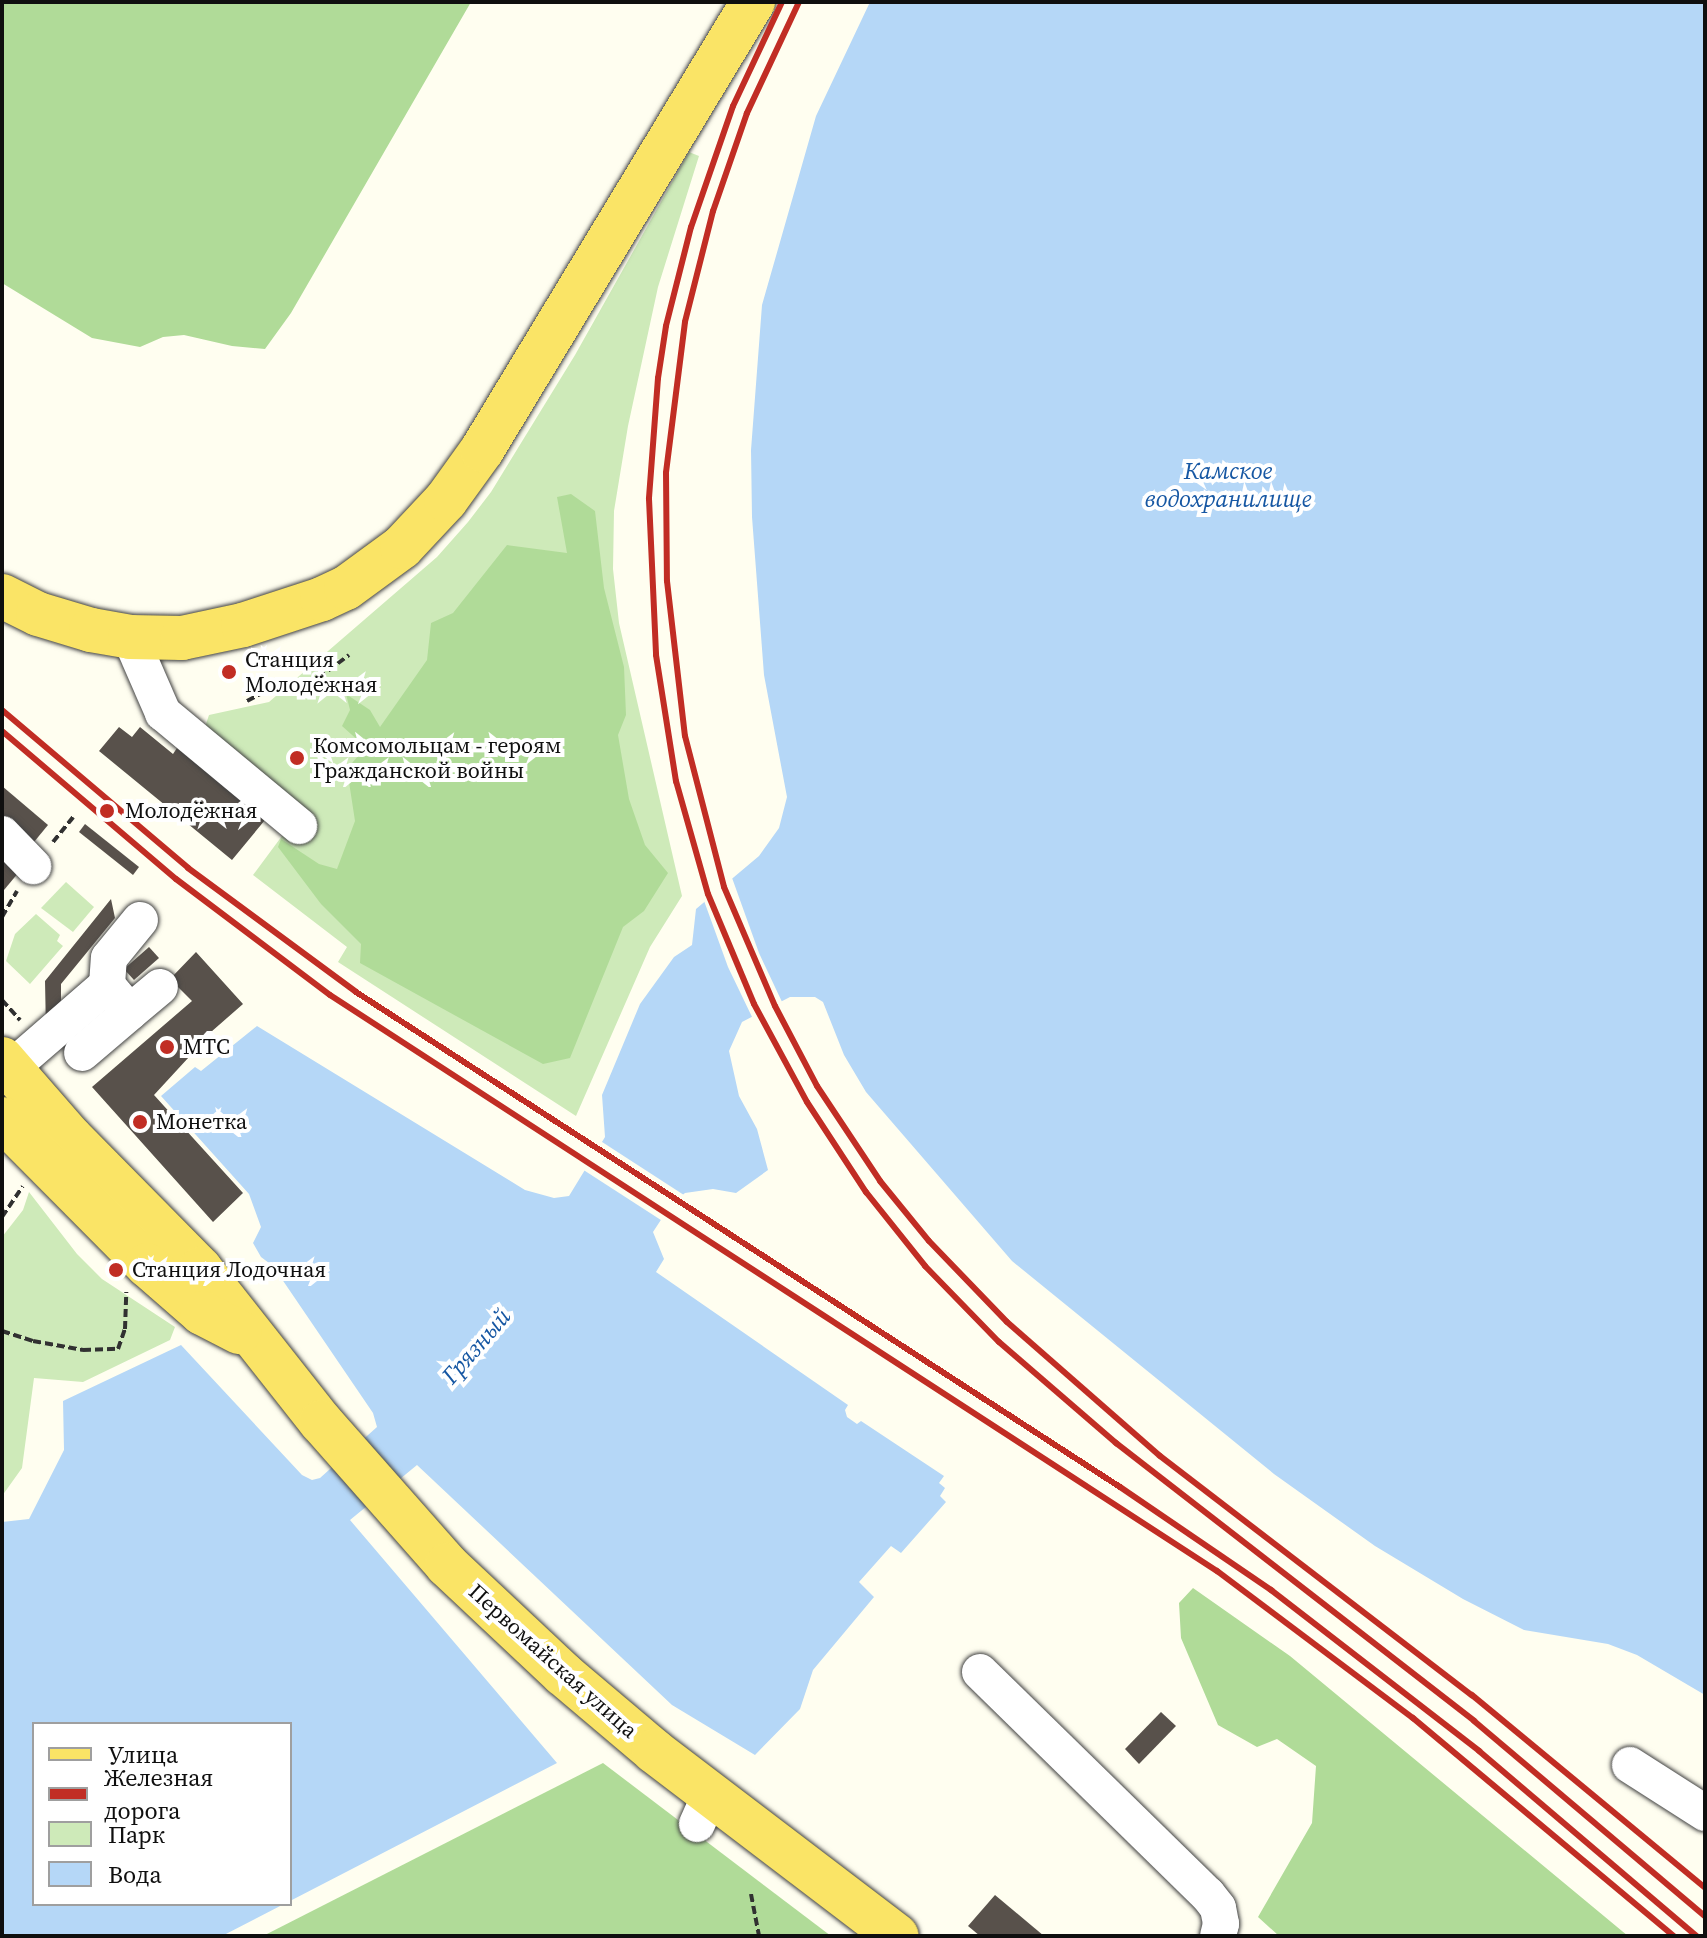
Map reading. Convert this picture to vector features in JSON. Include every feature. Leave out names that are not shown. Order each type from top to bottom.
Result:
[{"type":"main road","points":[[2,596],[63,623],[130,637],[182,638],[211,633],[322,599],[346,588],[379,564],[423,526],[482,450],[753,2]]},
{"type":"main road","name":"Первомайская улица","points":[[6,1064],[71,1138],[200,1269],[252,1339],[402,1516],[518,1634],[704,1810],[897,1936]]},
{"type":"main road","name":"Первомайская улица","points":[[2,1119],[174,1290],[202,1313],[252,1339]]},
{"type":"lane","points":[[130,637],[163,713],[299,826]]},
{"type":"lane","points":[[2,834],[40,858]]},
{"type":"lane","points":[[130,1012],[107,985],[109,958],[140,920]]},
{"type":"lane","points":[[6,1064],[107,985]]},
{"type":"lane","points":[[82,1053],[160,987]]},
{"type":"lane","points":[[980,1672],[1208,1895],[1218,1908],[1221,1924],[1218,1936]]},
{"type":"lane","points":[[1630,1765],[1705,1813]]},
{"type":"path","points":[[247,701],[287,680],[309,685],[349,655]]},
{"type":"path","points":[[40,858],[73,817]]},
{"type":"path","points":[[2,1217],[30,1177]]},
{"type":"path","points":[[2,1331],[33,1341],[83,1350],[118,1349],[125,1329],[125,1285]]},
{"type":"path","points":[[751,1894],[759,1936]]},
{"type":"green space","points":[[2,2],[471,2],[291,313],[265,349],[232,346],[184,335],[163,337],[140,347],[92,338],[2,283]]},
{"type":"green space","points":[[689,152],[699,156],[658,287],[628,426],[614,511],[613,569],[619,623],[682,896],[650,947],[576,1116],[338,962],[347,947],[253,875],[299,813],[202,736],[209,715],[269,702],[437,557],[468,522],[491,492],[575,355]]},
{"type":"green space","points":[[571,494],[595,511],[604,588],[624,667],[626,715],[618,735],[629,799],[645,845],[668,873],[644,911],[623,927],[570,1058],[543,1064],[360,963],[361,944],[321,904],[278,847],[281,839],[319,864],[337,869],[355,821],[347,769],[358,756],[361,743],[342,726],[350,710],[346,694],[370,710],[380,727],[427,660],[431,623],[453,613],[507,545],[567,553],[557,497]]},
{"type":"green space","points":[[66,882],[94,907],[73,932],[41,908]]},
{"type":"green space","points":[[36,914],[60,935],[57,941],[63,946],[30,984],[6,961],[15,934]]},
{"type":"green space","points":[[29,1192],[77,1254],[102,1279],[175,1327],[170,1340],[83,1382],[34,1378],[22,1468],[2,1496],[2,1237],[23,1210]]},
{"type":"green space","points":[[1193,1588],[1290,1656],[1628,1936],[1279,1936],[1258,1917],[1312,1823],[1316,1766],[1277,1739],[1257,1747],[1218,1725],[1181,1638],[1179,1603]]},
{"type":"green space","points":[[603,1763],[831,1936],[263,1936]]},
{"type":"water","name":"Камское водохранилище","points":[[870,2],[1705,2],[1705,1695],[1637,1655],[1608,1644],[1524,1630],[1463,1599],[1375,1546],[1274,1474],[1012,1261],[866,1092],[844,1055],[823,1002],[815,997],[790,997],[742,1022],[729,1051],[739,1096],[757,1129],[768,1170],[736,1193],[713,1189],[685,1193],[670,1206],[653,1232],[664,1259],[656,1272],[848,1405],[845,1410],[847,1417],[857,1424],[861,1421],[944,1476],[939,1483],[945,1488],[940,1496],[946,1502],[901,1553],[891,1546],[859,1582],[874,1597],[813,1670],[800,1709],[755,1755],[672,1705],[417,1465],[350,1520],[557,1763],[292,1900],[292,1722],[32,1722],[32,1906],[280,1906],[222,1936],[2,1936],[2,1522],[29,1519],[64,1450],[63,1401],[181,1345],[302,1475],[312,1480],[320,1478],[377,1427],[373,1413],[273,1266],[261,1257],[253,1243],[261,1227],[249,1194],[161,1096],[195,1067],[201,1071],[257,1026],[525,1190],[554,1198],[569,1196],[605,1137],[602,1095],[640,1004],[674,957],[692,945],[696,909],[759,856],[779,828],[787,797],[764,675],[752,517],[751,450],[762,305],[816,116]]},
{"type":"pier","points":[[731,875],[759,953],[783,1004],[753,1019],[728,967],[703,898]]},
{"type":"pier","points":[[599,1140],[687,1197],[664,1222],[582,1169]]},
{"type":"building","points":[[119,727],[132,737],[140,727],[173,754],[177,748],[265,820],[232,860],[99,751]]},
{"type":"building","points":[[2,786],[48,825],[34,842],[2,814]]},
{"type":"building","points":[[85,824],[139,867],[133,875],[79,832]]},
{"type":"building","points":[[2,846],[24,866],[4,890],[2,890]]},
{"type":"building","points":[[111,899],[115,918],[61,984],[61,1019],[46,1031],[45,981]]},
{"type":"building","points":[[149,947],[159,958],[134,980],[124,969]]},
{"type":"building","points":[[196,952],[243,1004],[187,1053],[189,1057],[154,1095],[243,1193],[213,1222],[92,1087],[192,1001],[170,979]]},
{"type":"building","points":[[1161,1712],[1176,1726],[1139,1764],[1125,1749]]},
{"type":"building","points":[[995,1895],[1044,1936],[980,1936],[968,1926]]},
{"type":"railway","points":[[782,2],[733,106],[691,227],[666,326],[658,378],[649,499],[656,655],[676,781],[708,894],[754,1004],[807,1102],[866,1192],[925,1266],[999,1342],[1116,1443],[1474,1721],[1705,1916]]},
{"type":"railway","points":[[799,2],[747,113],[713,211],[685,322],[666,473],[667,581],[685,736],[724,887],[775,1006],[817,1086],[880,1181],[929,1241],[1007,1322],[1160,1456],[1472,1695],[1705,1888]]},
{"type":"railway","points":[[2,710],[188,868],[356,992],[1120,1487],[1271,1590],[1479,1751],[1696,1936]]},
{"type":"railway","points":[[2,731],[176,879],[330,995],[1217,1571],[1413,1718],[1674,1936]]},
{"type":"place","name":"Станция Молодёжная","points":[[229,672]]},
{"type":"place","name":"Комсомольцам - героям Гражданской войны","points":[[297,758]]},
{"type":"place","name":"Молодёжная","points":[[107,811]]},
{"type":"place","name":"МТС","points":[[167,1047]]},
{"type":"place","name":"Монетка","points":[[140,1122]]},
{"type":"place","name":"Станция Лодочная","points":[[116,1270]]},
{"type":"water label","name":"Грязный","points":[[476,1346]]}]
